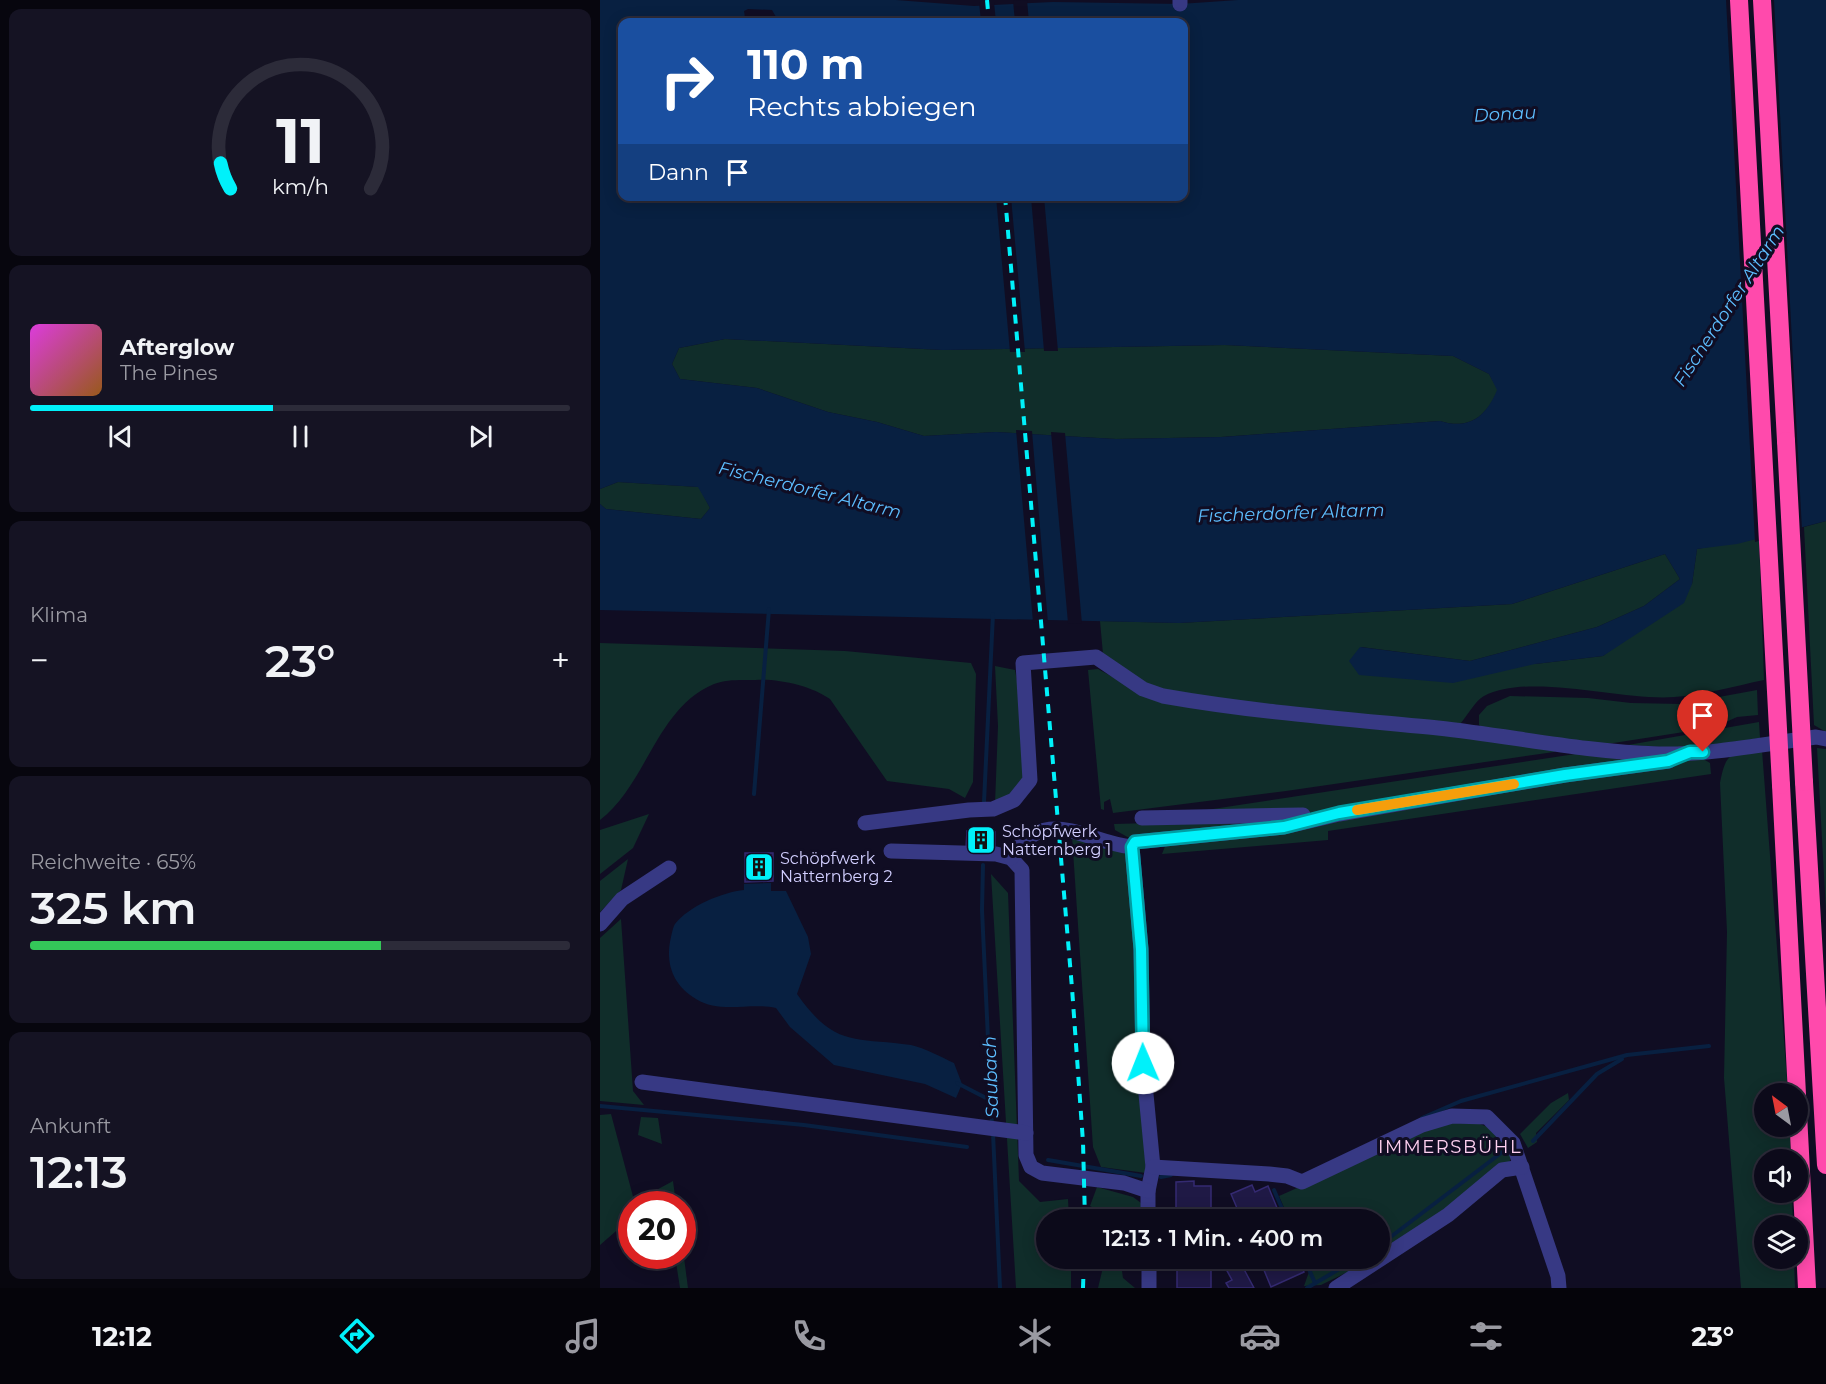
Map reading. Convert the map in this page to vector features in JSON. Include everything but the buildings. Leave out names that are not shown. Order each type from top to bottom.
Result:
[{"type":"highway","points":[[1738,0],[1807,1288]]},
{"type":"highway","points":[[1762,0],[1826,1165]]},
{"type":"street","points":[[865,823],[993,809],[1014,800],[1030,780],[1023,663],[1096,657],[1143,689],[1163,696],[1209,705],[1340,721],[1437,728],[1593,749],[1659,754],[1821,738]]},
{"type":"street","points":[[1148,1209],[1148,1191],[1153,1167],[1143,1063],[1141,949],[1132,847],[1135,842],[1301,824],[1339,813],[1565,775],[1668,761],[1690,752]]},
{"type":"street","points":[[1142,818],[1303,815],[1304,819],[1301,824]]},
{"type":"street","points":[[1003,856],[1022,840],[1046,829],[1076,832],[1114,845],[1132,847]]},
{"type":"street","points":[[891,851],[1003,856],[1022,870],[1026,1155],[1031,1167],[1042,1173],[1124,1183],[1148,1191]]},
{"type":"street","points":[[600,924],[622,899],[669,868]]},
{"type":"street","points":[[642,1082],[1026,1133]]},
{"type":"street","points":[[1153,1167],[1278,1175],[1302,1182],[1422,1125],[1452,1116],[1487,1117],[1513,1143],[1535,1202],[1558,1276],[1559,1288]]},
{"type":"street","points":[[1345,1286],[1448,1215],[1502,1170],[1522,1167]]},
{"type":"street","points":[[1149,1269],[1149,1288]]},
{"type":"green space","points":[[725,339],[943,350],[1225,345],[1453,356],[1489,374],[1498,390],[1482,414],[1460,424],[1440,421],[1221,437],[1116,439],[996,432],[924,436],[877,422],[828,412],[757,388],[680,379],[672,364],[679,348]]},
{"type":"green space","points":[[618,482],[699,487],[710,508],[701,519],[606,509],[600,504],[600,489]]},
{"type":"green space","points":[[1826,521],[1826,732],[1814,725],[1804,527]]},
{"type":"green space","points":[[1759,538],[1764,680],[1697,694],[1653,697],[1551,687],[1503,689],[1481,698],[1460,724],[1176,698],[1142,684],[1103,654],[1100,621],[1179,623],[1512,604],[1665,554],[1680,579],[1644,606],[1597,627],[1470,661],[1361,647],[1350,661],[1535,664],[1603,656],[1692,584],[1697,549]]},
{"type":"green space","points":[[600,643],[845,651],[971,663],[976,674],[973,782],[965,798],[949,789],[887,781],[830,699],[823,694],[784,682],[764,680],[719,682],[694,695],[678,710],[629,787],[616,805],[600,820]]},
{"type":"green space","points":[[995,666],[1015,670],[1027,752],[1026,768],[1016,793],[995,804],[998,726]]},
{"type":"green space","points":[[1098,669],[1153,699],[1558,749],[1554,752],[1286,791],[1113,813],[1110,799],[1104,802],[1104,810],[1101,809],[1088,670]]},
{"type":"green space","points":[[1757,690],[1758,715],[1737,717],[1717,726],[1607,744],[1487,732],[1479,725],[1479,715],[1487,706],[1510,696],[1681,704]]},
{"type":"green space","points":[[1759,722],[1760,738],[1694,749],[1628,745]]},
{"type":"green space","points":[[1817,748],[1826,749],[1826,912]]},
{"type":"green space","points":[[1762,750],[1787,1083],[1754,1083],[1754,1137],[1790,1137],[1791,1149],[1754,1149],[1754,1203],[1792,1203],[1793,1215],[1754,1215],[1754,1269],[1794,1269],[1795,1288],[1741,1288],[1724,1078],[1727,932],[1720,783],[1728,759],[1737,753]]},
{"type":"green space","points":[[1582,753],[1666,756],[1309,813],[1180,814]]},
{"type":"green space","points":[[1698,756],[1710,763],[1711,774],[1328,831],[1328,840],[1162,854],[1166,844],[1328,822],[1668,765]]},
{"type":"green space","points":[[649,814],[633,848],[600,874],[600,830]]},
{"type":"green space","points":[[1295,819],[1131,839],[1115,830],[1114,824]]},
{"type":"green space","points":[[1072,836],[1130,855],[1146,1173],[1101,1167],[1093,1147]]},
{"type":"green space","points":[[628,859],[621,890],[600,912],[600,881]]},
{"type":"green space","points":[[991,874],[1008,893],[1019,1181],[1040,1202],[1068,1199],[1068,1209],[1036,1209],[1036,1269],[1071,1269],[1071,1288],[1016,1288]]},
{"type":"green space","points":[[621,919],[633,1091],[644,1105],[600,1101],[600,938]]},
{"type":"green space","points":[[1568,1093],[1569,1100],[1536,1133],[1537,1142],[1528,1148],[1520,1134],[1551,1103]]},
{"type":"green space","points":[[611,1114],[632,1191],[618,1191],[618,1229],[600,1245],[600,1115]]},
{"type":"green space","points":[[641,1117],[658,1118],[662,1144],[638,1135]]},
{"type":"green space","points":[[1448,1121],[1478,1123],[1486,1126],[1500,1136],[1513,1153],[1508,1165],[1390,1247],[1390,1209],[1285,1209],[1279,1196]]},
{"type":"green space","points":[[673,1181],[674,1191],[655,1191]]},
{"type":"green space","points":[[1097,1187],[1133,1197],[1141,1203],[1142,1209],[1096,1209],[1090,1206]]},
{"type":"green space","points":[[677,1269],[686,1269],[688,1288],[680,1288]]},
{"type":"green space","points":[[1103,1269],[1122,1269],[1123,1278],[1135,1288],[1098,1288]]},
{"type":"green space","points":[[1310,1269],[1354,1269],[1321,1285],[1304,1286]]},
{"type":"water","points":[[600,0],[896,0],[974,6],[1053,2],[1180,4],[1238,0],[1826,0],[1826,521],[1737,544],[1697,549],[1692,584],[1684,603],[1603,656],[1535,664],[1453,683],[1359,675],[1349,661],[1360,647],[1470,661],[1597,627],[1644,606],[1680,579],[1665,554],[1512,604],[1179,623],[600,610],[600,504],[606,509],[701,519],[710,508],[698,487],[618,482],[600,489]],"holes":[[[725,339],[943,350],[1225,345],[1453,356],[1489,374],[1497,390],[1488,408],[1482,414],[1460,424],[1440,421],[1222,437],[1116,439],[996,432],[924,436],[877,422],[828,412],[757,388],[680,379],[672,364],[679,348]]]},
{"type":"water","points":[[771,883],[771,891],[786,891],[808,937],[811,954],[797,994],[810,1011],[823,1024],[847,1037],[911,1045],[954,1063],[962,1084],[956,1098],[925,1084],[834,1065],[790,1027],[776,1008],[715,1006],[696,999],[681,987],[672,972],[669,946],[673,928],[681,917],[707,901],[744,890],[744,884]]},
{"type":"pier","points":[[1027,0],[1029,18],[1015,18],[1013,1]]},
{"type":"pier","points":[[1726,0],[1774,0],[1802,530],[1755,542]]},
{"type":"pier","points":[[979,2],[994,2],[996,18],[981,18]]},
{"type":"pier","points":[[748,9],[772,10],[776,17],[745,18],[744,11]]},
{"type":"pier","points":[[996,201],[1011,201],[1025,352],[1010,352]]},
{"type":"pier","points":[[1031,201],[1044,201],[1058,351],[1044,351]]},
{"type":"pier","points":[[1016,430],[1032,431],[1048,623],[1033,622]]},
{"type":"pier","points":[[1051,432],[1065,433],[1082,624],[1068,623]]},
{"type":"waterway","points":[[754,794],[769,609]]},
{"type":"waterway","points":[[984,802],[993,614]]},
{"type":"waterway","name":"Saubach","points":[[983,865],[982,910],[992,1125]]},
{"type":"waterway","points":[[1422,1118],[1461,1101],[1627,1055],[1709,1046]]},
{"type":"waterway","points":[[1533,1141],[1597,1074],[1622,1059]]},
{"type":"waterway","points":[[957,1083],[990,1100]]},
{"type":"waterway","points":[[600,1106],[804,1125],[967,1147]]},
{"type":"waterway","name":"Saubach","points":[[993,1133],[1000,1288]]},
{"type":"waterway","points":[[1390,1237],[1505,1150]]},
{"type":"waterway","points":[[1048,1160],[1141,1176]]},
{"type":"waterway","points":[[1161,1177],[1171,1175]]},
{"type":"waterway","points":[[1274,1190],[1282,1209]]},
{"type":"waterway","points":[[1309,1269],[1315,1283]]},
{"type":"waterway","points":[[1307,1288],[1339,1269]]},
{"type":"railway","points":[[987,0],[989,18]]},
{"type":"railway","points":[[1005,201],[1072,988],[1083,1142],[1085,1209]]},
{"type":"railway","points":[[1083,1288],[1084,1269]]},
{"type":"slow traffic","points":[[1357,810],[1514,784]]},
{"type":"place","name":"Schöpfwerk Natternberg 1","points":[[981,840]]},
{"type":"place","name":"Schöpfwerk Natternberg 2","points":[[759,867]]},
{"type":"district","name":"IMMERSBÜHL","points":[[1450,1147]]},
{"type":"route","points":[[1143,1063],[1141,949],[1132,847],[1135,842],[1284,827],[1322,820],[1339,813],[1565,775],[1668,761],[1690,752],[1703,752]]},
{"type":"water label","name":"Donau","points":[[1505,114]]},
{"type":"water label","name":"Fischerdorfer Altarm","points":[[1729,306]]},
{"type":"water label","name":"Fischerdorfer Altarm","points":[[810,490]]},
{"type":"water label","name":"Fischerdorfer Altarm","points":[[1291,513]]}]
